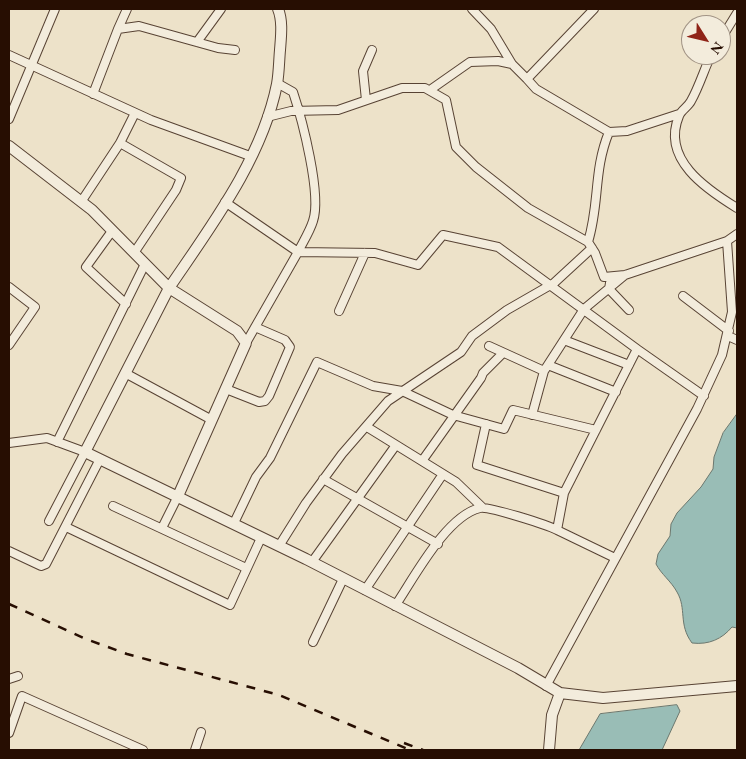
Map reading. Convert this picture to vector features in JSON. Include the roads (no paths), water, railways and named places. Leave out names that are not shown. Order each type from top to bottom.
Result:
[{"type":"street","points":[[9,119],[54,9]]},
{"type":"street","points":[[93,94],[127,9]]},
{"type":"street","points":[[197,42],[221,9]]},
{"type":"street","points":[[49,520],[169,288],[225,202],[250,156],[267,117],[278,83],[281,31],[278,9]]},
{"type":"street","points":[[472,9],[491,29],[512,64],[536,89],[609,132],[627,131],[679,114],[691,102],[708,65]]},
{"type":"street","points":[[527,79],[594,9]]},
{"type":"street","points":[[118,29],[139,26],[218,48],[236,50]]},
{"type":"street","points":[[366,100],[364,71],[372,50]]},
{"type":"street","points":[[9,55],[136,114],[250,156]]},
{"type":"street","points":[[430,90],[470,62],[498,61],[512,64]]},
{"type":"street","points":[[162,528],[246,343],[298,252],[314,219],[315,203],[312,172],[299,111],[293,92],[278,83]]},
{"type":"street","points":[[267,117],[299,111],[338,110],[402,88],[425,88],[446,100],[456,147],[476,167],[528,208],[590,245]]},
{"type":"street","points":[[82,202],[120,143],[136,114]]},
{"type":"street","points":[[679,114],[675,131],[676,149],[685,166],[699,182],[737,208]]},
{"type":"street","points":[[609,132],[602,149],[596,177],[596,207],[590,245],[604,277],[625,275],[727,241],[737,234]]},
{"type":"street","points":[[120,143],[181,178],[176,190],[134,253]]},
{"type":"street","points":[[9,146],[82,202],[169,288],[237,331],[246,343]]},
{"type":"street","points":[[225,202],[298,252],[375,253],[418,265],[443,235],[498,246],[704,396]]},
{"type":"street","points":[[112,231],[86,267],[126,304]]},
{"type":"street","points":[[546,686],[704,396],[722,355],[732,312],[727,241]]},
{"type":"street","points":[[279,546],[323,479],[388,400],[461,352],[472,336],[507,310],[551,284],[590,245]]},
{"type":"street","points":[[340,311],[364,253]]},
{"type":"street","points":[[57,442],[145,264]]},
{"type":"street","points":[[532,415],[546,368],[584,309],[625,275]]},
{"type":"street","points":[[609,289],[612,277]]},
{"type":"street","points":[[9,287],[35,307],[9,345]]},
{"type":"street","points":[[609,289],[629,310]]},
{"type":"street","points":[[683,296],[737,340]]},
{"type":"street","points":[[226,389],[259,402],[265,401],[269,396],[290,346],[285,340],[255,327]]},
{"type":"street","points":[[564,340],[629,365]]},
{"type":"street","points":[[489,346],[616,392]]},
{"type":"street","points":[[557,530],[564,493],[637,349]]},
{"type":"street","points":[[422,461],[483,373],[502,352]]},
{"type":"street","points":[[234,523],[256,477],[270,458],[316,362],[373,386],[402,391],[453,415],[504,429],[513,410],[596,430]]},
{"type":"street","points":[[125,373],[212,420]]},
{"type":"street","points":[[486,424],[477,464],[564,493]]},
{"type":"street","points":[[367,427],[456,482],[482,507],[557,530],[615,558]]},
{"type":"street","points":[[9,443],[47,438],[85,452],[312,562],[518,668],[560,693],[603,698],[737,686]]},
{"type":"street","points":[[312,562],[396,445]]},
{"type":"street","points":[[9,552],[41,566],[46,564],[100,459]]},
{"type":"street","points":[[365,590],[443,474]]},
{"type":"street","points":[[323,479],[438,544]]},
{"type":"street","points":[[113,506],[246,568]]},
{"type":"street","points":[[395,606],[446,531],[468,513],[482,507]]},
{"type":"street","points":[[66,527],[230,605],[261,538]]},
{"type":"street","points":[[313,642],[343,579]]},
{"type":"street","points":[[9,679],[18,676]]},
{"type":"street","points":[[549,750],[552,715],[560,693]]},
{"type":"street","points":[[9,733],[22,696],[143,750]]},
{"type":"street","points":[[195,750],[201,732]]},
{"type":"water","points":[[737,414],[737,628],[732,627],[724,635],[709,642],[692,643],[685,629],[680,598],[675,588],[656,564],[658,554],[670,536],[671,524],[677,513],[701,487],[713,469],[714,457],[723,433]]},
{"type":"water","points":[[677,705],[680,711],[662,750],[579,750],[600,714]]},
{"type":"railway","points":[[9,604],[86,639],[127,654],[279,695],[410,750]]},
{"type":"railway","points":[[404,743],[423,750]]}]
